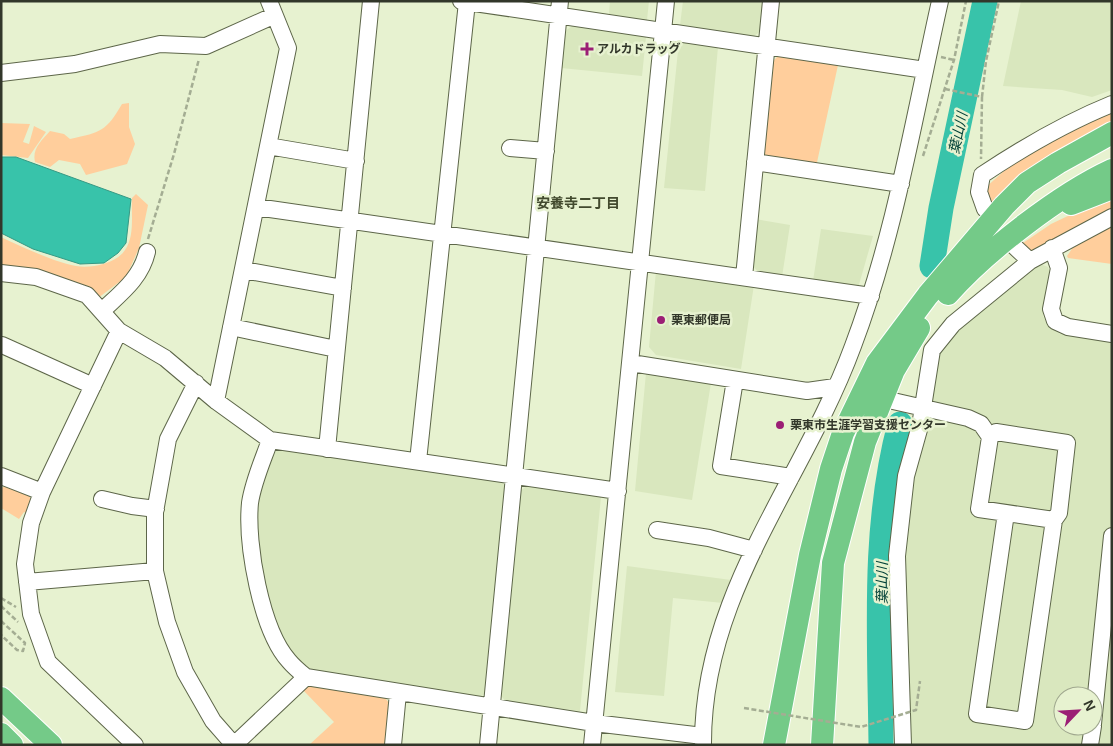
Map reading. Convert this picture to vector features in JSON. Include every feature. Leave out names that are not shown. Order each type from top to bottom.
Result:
[{"type":"highway","points":[[822,745],[833,563],[865,442],[874,393],[877,363],[928,295],[964,255],[986,225],[1028,183],[1058,163],[1112,133]]},
{"type":"highway","points":[[964,255],[1035,201],[1112,158]]},
{"type":"highway","points":[[774,745],[810,554],[831,469],[843,433],[894,370],[920,327],[960,281],[1001,244],[1035,218],[1092,179],[1112,170]]},
{"type":"highway","points":[[1035,218],[1112,188]]},
{"type":"highway","points":[[1,698],[51,745]]},
{"type":"highway","points":[[1,734],[12,745]]},
{"type":"street","points":[[327,449],[371,1]]},
{"type":"street","points":[[592,745],[666,1]]},
{"type":"street","points":[[744,277],[771,1]]},
{"type":"street","points":[[270,440],[250,502],[250,547],[261,600],[276,642],[288,660],[306,677],[703,740],[705,700],[711,661],[733,592],[836,387],[853,348],[871,296],[901,184],[940,1]]},
{"type":"street","points":[[418,461],[443,234],[464,2],[560,8],[663,31],[925,70]]},
{"type":"street","points":[[488,745],[560,8]]},
{"type":"street","points":[[1,73],[75,64],[160,44],[202,46],[271,9],[282,30],[288,48],[216,401]]},
{"type":"street","points":[[985,209],[979,192],[982,175],[1035,140],[1077,118],[1112,104]]},
{"type":"street","points":[[268,146],[356,161]]},
{"type":"street","points":[[510,148],[546,151]]},
{"type":"street","points":[[755,162],[901,184]]},
{"type":"street","points":[[256,207],[350,219],[871,296]]},
{"type":"street","points":[[903,745],[897,556],[906,476],[923,408],[932,350],[953,324],[1030,261],[1112,217]]},
{"type":"street","points":[[1014,246],[1030,261]]},
{"type":"street","points":[[1052,248],[1059,268],[1051,308],[1056,322],[1068,328],[1112,334]]},
{"type":"street","points":[[102,310],[133,281],[144,264],[147,252]]},
{"type":"street","points":[[243,270],[342,288]]},
{"type":"street","points":[[1,273],[36,277],[88,294],[119,331],[165,358],[216,401],[270,440],[618,491]]},
{"type":"street","points":[[231,327],[336,349]]},
{"type":"street","points":[[119,331],[42,492],[31,523],[26,549],[27,582],[31,614],[48,662],[135,745]]},
{"type":"street","points":[[2,345],[93,386]]},
{"type":"street","points":[[631,363],[807,392],[836,387]]},
{"type":"street","points":[[736,380],[721,466],[791,477]]},
{"type":"street","points":[[196,383],[168,439],[156,508],[155,570],[167,622],[185,672],[213,721],[234,745],[306,677]]},
{"type":"street","points":[[874,393],[893,401],[968,418],[981,424],[990,437]]},
{"type":"street","points":[[1006,513],[977,714],[1025,721],[1054,520],[1059,513],[1067,443],[996,432],[990,437],[979,509],[1054,520]]},
{"type":"street","points":[[1,476],[42,492]]},
{"type":"street","points":[[102,499],[132,506],[156,508]]},
{"type":"street","points":[[657,530],[709,538],[754,550]]},
{"type":"street","points":[[1097,686],[1111,564],[1112,536]]},
{"type":"street","points":[[27,582],[155,570]]},
{"type":"street","points":[[393,745],[398,693]]},
{"type":"path","points":[[922,159],[947,89],[966,1]]},
{"type":"path","points":[[982,175],[980,97],[999,1]]},
{"type":"path","points":[[147,252],[145,247],[174,154],[202,46]]},
{"type":"path","points":[[947,89],[980,97]]},
{"type":"path","points":[[1,621],[25,643],[25,648],[23,651],[17,650],[1,635]]},
{"type":"path","points":[[744,708],[861,726],[916,710],[920,681]]},
{"type":"shaded area","points":[[610,1],[649,1],[647,20],[609,14]]},
{"type":"shaded area","points":[[683,1],[765,1],[762,30],[754,36],[680,25]]},
{"type":"shaded area","points":[[1021,1],[1112,1],[1112,90],[1092,97],[1062,90],[1003,86]]},
{"type":"shaded area","points":[[572,26],[646,37],[642,76],[561,68],[564,32]]},
{"type":"shaded area","points":[[679,41],[718,47],[705,191],[664,188]]},
{"type":"shaded area","points":[[778,56],[838,65],[816,167],[770,161],[763,152],[771,63]]},
{"type":"shaded area","points":[[129,103],[129,127],[135,144],[127,164],[86,175],[80,164],[59,160],[50,167],[35,162],[36,149],[50,131],[64,134],[70,139],[96,132],[112,120],[122,104]]},
{"type":"shaded area","points":[[1112,108],[1112,124],[995,205],[988,199],[985,188],[1024,153]]},
{"type":"shaded area","points":[[1,123],[30,124],[23,142],[29,144],[34,126],[46,132],[28,158],[1,155]]},
{"type":"shaded area","points":[[136,194],[148,205],[139,248],[126,277],[98,298],[77,283],[65,278],[40,272],[1,267],[1,237],[49,258],[76,266],[89,267],[110,262],[121,255],[128,244],[132,225],[132,198]]},
{"type":"shaded area","points":[[1112,195],[1112,208],[1033,253],[1023,243],[1051,224]]},
{"type":"shaded area","points":[[755,219],[790,225],[782,277],[760,274],[752,265]]},
{"type":"shaded area","points":[[1112,225],[1112,264],[1068,258],[1067,256],[1076,243]]},
{"type":"shaded area","points":[[821,229],[873,236],[858,288],[813,281]]},
{"type":"shaded area","points":[[1038,263],[1048,267],[1050,273],[1043,316],[1048,326],[1060,334],[1112,341],[1112,511],[1093,686],[1053,686],[1053,736],[1084,736],[1081,745],[911,745],[903,588],[909,504],[943,340]]},
{"type":"shaded area","points":[[656,271],[754,285],[741,369],[656,355],[649,347]]},
{"type":"shaded area","points":[[646,373],[711,383],[692,500],[635,491]]},
{"type":"shaded area","points":[[280,449],[500,479],[507,488],[487,692],[479,698],[310,671],[292,657],[270,615],[255,532],[259,495],[271,454]]},
{"type":"shaded area","points":[[9,485],[29,494],[31,500],[26,513],[24,512],[19,519],[1,508],[1,488]]},
{"type":"shaded area","points":[[527,486],[601,497],[580,711],[506,702],[499,693],[520,491]]},
{"type":"shaded area","points":[[627,566],[731,580],[723,603],[673,598],[664,696],[615,692]]},
{"type":"shaded area","points":[[1112,620],[1112,745],[1099,745],[1100,736],[1103,736],[1103,707]]},
{"type":"shaded area","points":[[313,685],[384,697],[391,705],[387,745],[309,745],[334,722],[302,689]]},
{"type":"water","points":[[1,157],[16,157],[131,199],[126,243],[118,253],[104,263],[80,264],[33,249],[1,233]]},
{"type":"waterway","name":"葉山川","points":[[932,266],[941,208],[985,1]]},
{"type":"waterway","name":"葉山川","points":[[881,745],[879,624],[881,543],[891,464],[900,424]]},
{"type":"place","name":"アルカドラッグ","points":[[587,49]]},
{"type":"place","name":"栗東郵便局","points":[[661,320]]},
{"type":"place","name":"栗東市生涯学習支援センター","points":[[780,425]]},
{"type":"district","name":"安養寺二丁目","points":[[578,203]]}]
